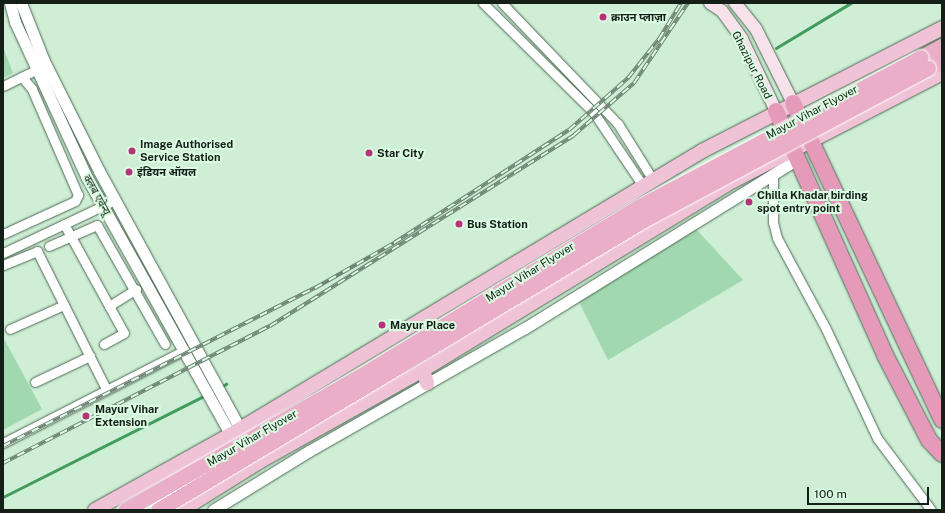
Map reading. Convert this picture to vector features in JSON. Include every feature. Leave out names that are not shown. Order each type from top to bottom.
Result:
[{"type":"highway","name":"Mayur Vihar Flyover","points":[[125,510],[365,373],[638,207],[942,46]]},
{"type":"highway","name":"Mayur Vihar Flyover","points":[[158,510],[645,219],[942,61]]},
{"type":"highway","points":[[793,103],[812,141],[886,304],[942,420]]},
{"type":"highway","points":[[776,111],[794,156],[866,312],[929,440],[942,454]]},
{"type":"main road","name":"Ghazipur Road","points":[[710,3],[722,11],[742,39],[776,111]]},
{"type":"main road","name":"Ghazipur Road","points":[[735,3],[756,29],[793,103]]},
{"type":"main road","points":[[94,510],[235,432],[648,183],[776,111],[859,68],[942,28]]},
{"type":"main road","points":[[859,68],[852,82],[854,96],[866,104],[880,104]]},
{"type":"main road","points":[[182,510],[254,465],[425,377],[726,185],[794,156],[812,141],[880,104],[942,73]]},
{"type":"main road","points":[[150,479],[164,480],[174,487],[177,499],[175,510]]},
{"type":"street","name":"क्लब एवेन्यू","points":[[10,3],[36,70],[103,206],[213,404],[235,432]]},
{"type":"street","name":"क्लब एवेन्यू","points":[[21,3],[44,61],[115,200],[223,398],[235,432]]},
{"type":"street","points":[[483,3],[594,113],[648,183]]},
{"type":"street","points":[[502,3],[618,124],[648,183]]},
{"type":"street","points":[[3,86],[36,70]]},
{"type":"street","points":[[3,234],[75,201],[78,195],[32,89],[22,77]]},
{"type":"street","points":[[213,510],[425,377],[525,328],[773,174],[794,156]]},
{"type":"street","points":[[773,174],[773,222],[777,238],[832,340],[877,438],[931,510]]},
{"type":"street","points":[[3,254],[115,200]]},
{"type":"street","points":[[64,224],[124,333],[104,344]]},
{"type":"street","name":"क्लब एवेन्यू","points":[[70,236],[97,225],[136,290],[165,344]]},
{"type":"street","points":[[49,246],[70,236]]},
{"type":"street","points":[[3,265],[37,251],[106,389]]},
{"type":"street","points":[[109,306],[136,290]]},
{"type":"street","points":[[10,329],[64,305]]},
{"type":"street","points":[[3,443],[106,389],[183,351]]},
{"type":"street","points":[[35,382],[90,356]]},
{"type":"street","points":[[235,432],[254,465]]},
{"type":"green space","points":[[3,47],[13,73],[3,78]]},
{"type":"green space","points":[[696,229],[743,280],[608,360],[577,298]]},
{"type":"green space","points":[[3,337],[42,409],[3,430]]},
{"type":"waterway","points":[[776,48],[851,3]]},
{"type":"waterway","points":[[221,387],[226,384]]},
{"type":"waterway","points":[[3,497],[204,396]]},
{"type":"railway","points":[[3,446],[315,288],[394,243],[569,130],[628,78],[659,39],[681,3]]},
{"type":"railway","points":[[3,463],[270,326],[574,135],[634,83],[688,3]]},
{"type":"place","name":"क्राउन प्लाज़ा","points":[[603,17]]},
{"type":"place","name":"Image Authorised Service Station","points":[[132,151]]},
{"type":"place","name":"Star City","points":[[369,153]]},
{"type":"place","name":"इंडियन ऑयल","points":[[129,172]]},
{"type":"place","name":"Chilla Khadar birding spot entry point","points":[[749,202]]},
{"type":"place","name":"Bus Station","points":[[459,224]]},
{"type":"place","name":"Mayur Place","points":[[382,325]]},
{"type":"place","name":"Mayur Vihar Extension","points":[[86,416]]}]
